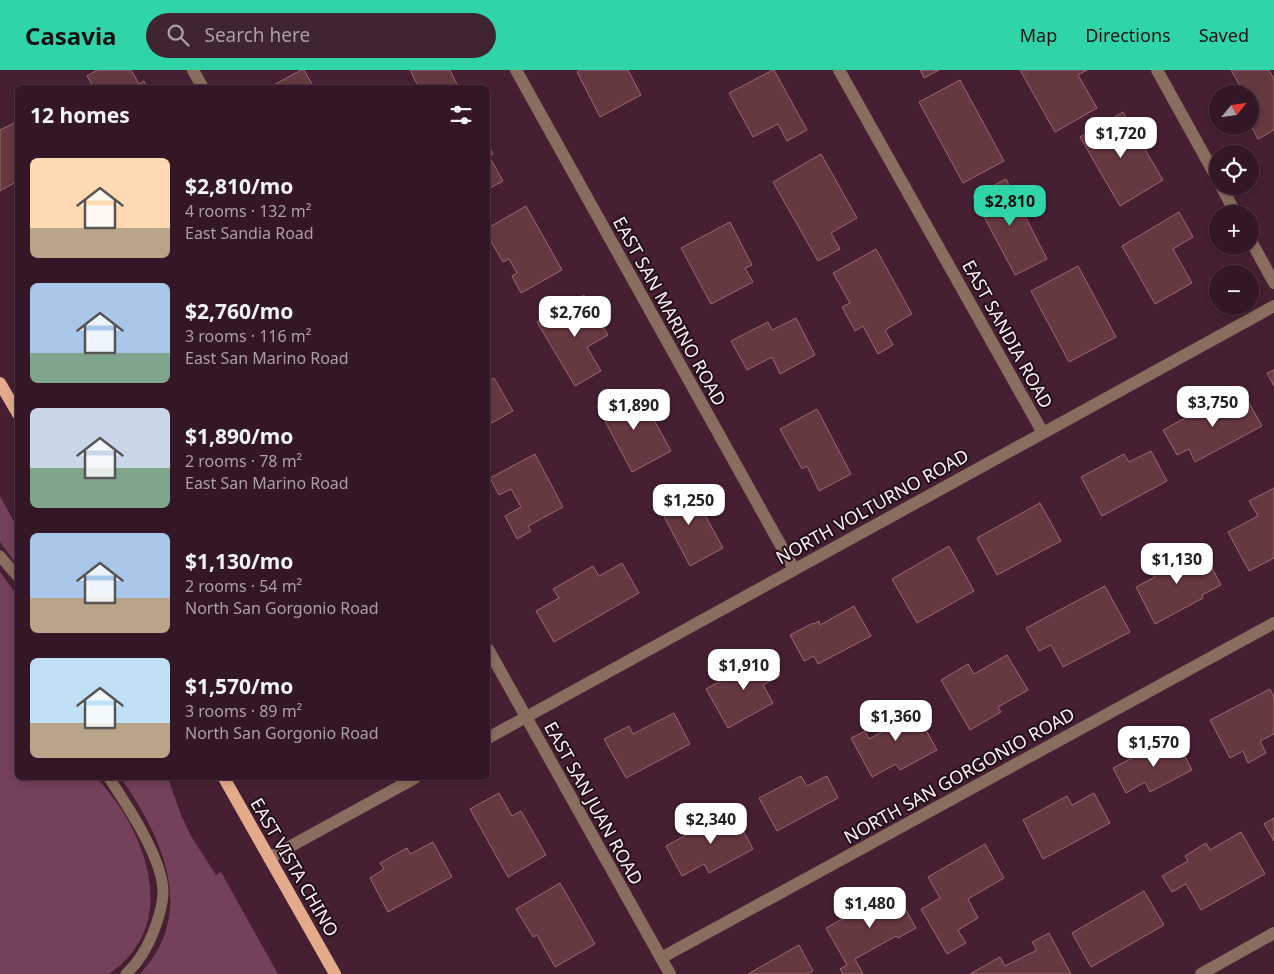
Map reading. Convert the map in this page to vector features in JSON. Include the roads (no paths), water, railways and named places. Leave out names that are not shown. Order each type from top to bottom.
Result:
[{"type":"main road","points":[[0,383],[15,409]]},
{"type":"main road","name":"EAST VISTA CHINO","points":[[225,780],[335,974]]},
{"type":"street","points":[[193,70],[201,85]]},
{"type":"street","name":"EAST SAN MARINO ROAD","points":[[516,70],[794,569]]},
{"type":"street","name":"EAST SANDIA ROAD","points":[[839,70],[1043,433]]},
{"type":"street","points":[[1157,70],[1209,164]]},
{"type":"street","points":[[1259,255],[1274,282]]},
{"type":"street","name":"NORTH VOLTURNO ROAD","points":[[490,737],[1274,306]]},
{"type":"street","name":"NORTH SAN GORGONIO ROAD","points":[[661,958],[1274,623]]},
{"type":"street","name":"EAST SAN JUAN ROAD","points":[[490,653],[670,974]]},
{"type":"street","points":[[269,858],[411,780]]},
{"type":"street","points":[[1201,974],[1274,934]]},
{"type":"lane","points":[[0,556],[15,574]]},
{"type":"lane","points":[[110,780],[144,834],[157,864],[163,891],[158,918],[149,942],[136,965],[126,974]]}]
